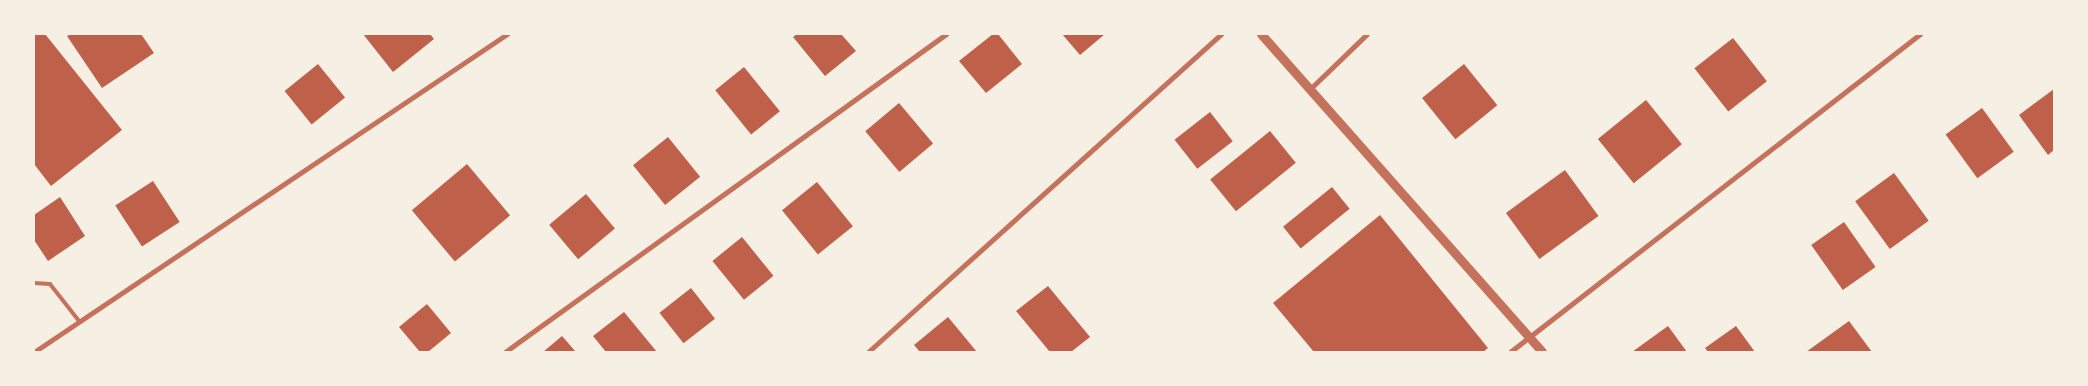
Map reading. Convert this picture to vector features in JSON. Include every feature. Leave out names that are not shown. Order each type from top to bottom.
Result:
[{"type":"street","points":[[34,352],[507,34]]},
{"type":"street","points":[[505,352],[946,34]]},
{"type":"street","points":[[868,352],[1221,34]]},
{"type":"street","points":[[1260,34],[1542,352]]},
{"type":"street","points":[[1310,90],[1367,34]]},
{"type":"street","points":[[1510,352],[1920,34]]},
{"type":"lane","points":[[34,283],[50,284],[79,322]]},
{"type":"building","points":[[34,34],[45,34],[122,130],[51,186],[34,164]]},
{"type":"building","points":[[71,34],[141,34],[154,53],[102,88],[67,36]]},
{"type":"building","points":[[363,34],[430,34],[434,39],[393,72]]},
{"type":"building","points":[[797,34],[841,34],[856,51],[825,76],[793,37]]},
{"type":"building","points":[[993,34],[998,34],[1022,64],[986,93],[959,61]]},
{"type":"building","points":[[1062,34],[1105,34],[1080,55]]},
{"type":"building","points":[[1733,38],[1767,81],[1728,112],[1694,68]]},
{"type":"building","points":[[318,64],[345,97],[312,124],[285,91]]},
{"type":"building","points":[[1464,64],[1497,105],[1455,139],[1422,98]]},
{"type":"building","points":[[744,67],[780,111],[751,135],[715,90]]},
{"type":"building","points":[[2054,89],[2054,150],[2048,155],[2019,115]]},
{"type":"building","points":[[1646,100],[1682,144],[1634,183],[1598,139]]},
{"type":"building","points":[[899,103],[933,144],[899,172],[865,131]]},
{"type":"building","points":[[1982,108],[2014,152],[1977,178],[1946,134]]},
{"type":"building","points":[[1210,112],[1233,141],[1197,169],[1175,140]]},
{"type":"building","points":[[1270,131],[1296,163],[1236,211],[1210,179]]},
{"type":"building","points":[[668,137],[700,177],[665,205],[633,165]]},
{"type":"building","points":[[467,164],[510,215],[455,262],[412,210]]},
{"type":"building","points":[[1565,170],[1599,216],[1539,259],[1506,213]]},
{"type":"building","points":[[1894,173],[1929,221],[1890,249],[1855,201]]},
{"type":"building","points":[[153,181],[180,222],[142,247],[115,206]]},
{"type":"building","points":[[817,182],[853,226],[818,255],[782,210]]},
{"type":"building","points":[[1332,187],[1350,209],[1301,248],[1283,227]]},
{"type":"building","points":[[586,194],[615,228],[578,259],[549,225]]},
{"type":"building","points":[[60,197],[85,236],[48,261],[34,240],[34,215]]},
{"type":"building","points":[[1380,215],[1488,348],[1483,352],[1314,352],[1273,303]]},
{"type":"building","points":[[1844,222],[1876,267],[1843,290],[1811,245]]},
{"type":"building","points":[[742,237],[773,276],[744,300],[712,261]]},
{"type":"building","points":[[1048,286],[1090,337],[1071,352],[1050,352],[1016,311]]},
{"type":"building","points":[[691,288],[715,319],[683,343],[659,313]]},
{"type":"building","points":[[427,304],[451,333],[428,352],[420,352],[399,327]]},
{"type":"building","points":[[624,312],[657,352],[606,352],[593,336]]},
{"type":"building","points":[[948,317],[977,352],[920,352],[914,345]]},
{"type":"building","points":[[1849,321],[1872,352],[1806,352]]},
{"type":"building","points":[[1668,326],[1687,352],[1632,352]]},
{"type":"building","points":[[1736,326],[1755,352],[1708,352],[1705,348]]},
{"type":"building","points":[[562,336],[576,352],[543,352]]}]
